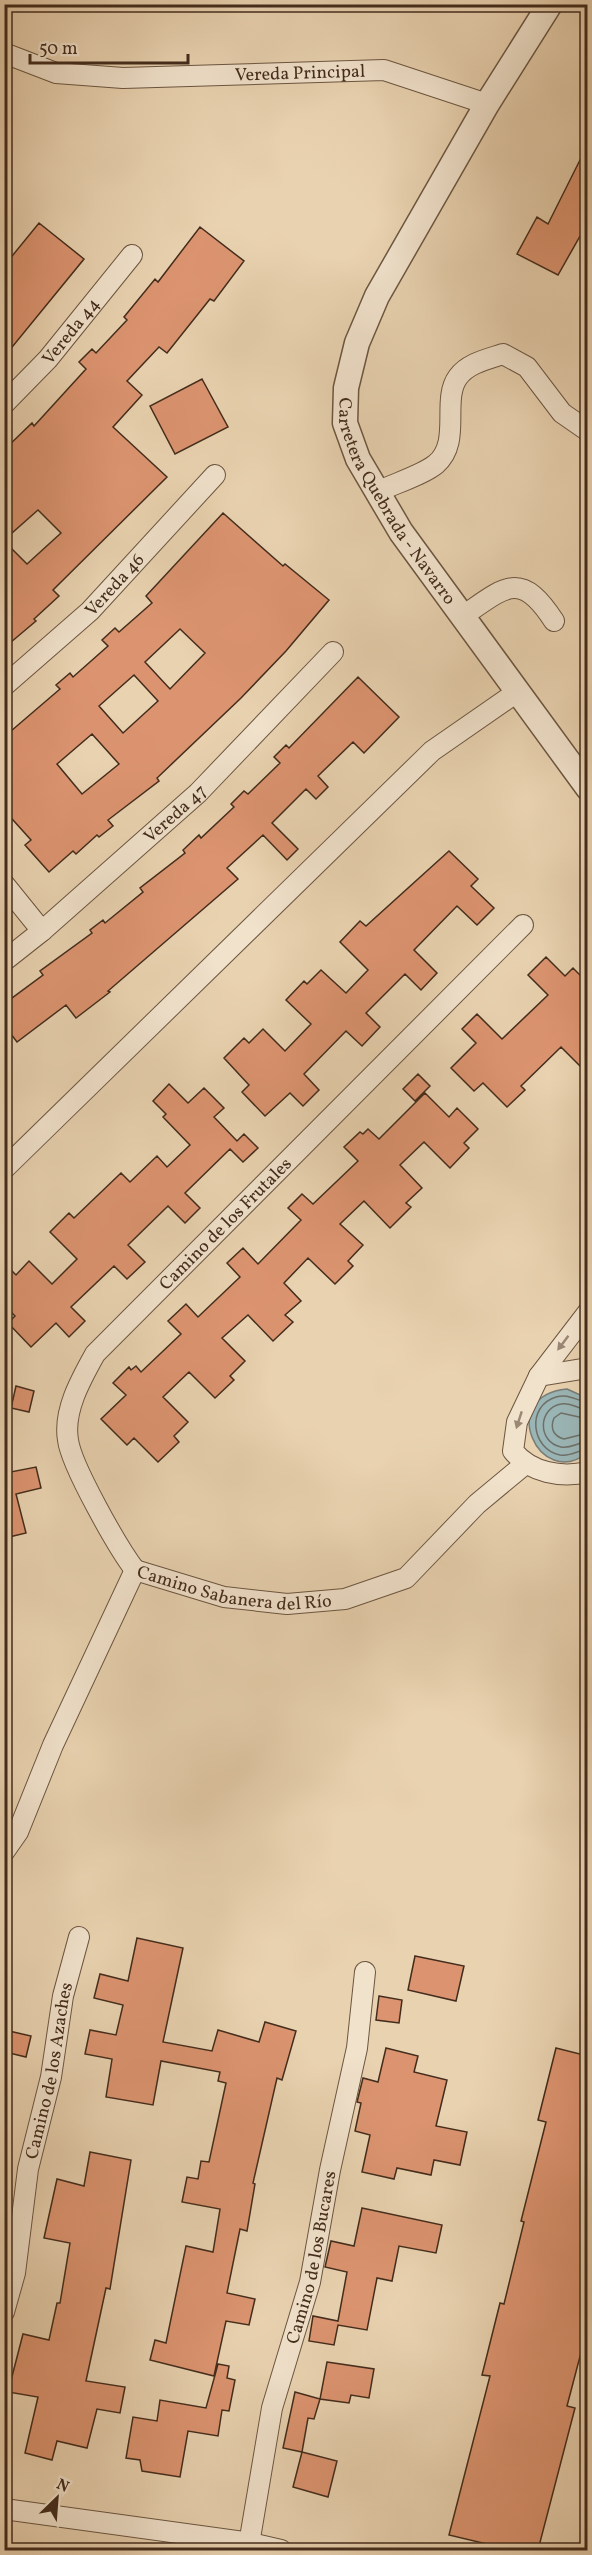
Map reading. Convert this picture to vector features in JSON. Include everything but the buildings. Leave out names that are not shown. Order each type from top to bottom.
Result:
[{"type":"street","name":"Carretera Quebrada - Navarro","points":[[550,4],[487,104],[377,296],[357,343],[346,388],[345,423],[358,459],[400,532],[588,788]]},
{"type":"street","name":"Vereda Principal","points":[[4,52],[56,74],[123,78],[384,70],[487,104]]},
{"type":"street","name":"Vereda 44","points":[[4,404],[48,359],[132,255]]},
{"type":"street","points":[[377,492],[436,464],[450,441],[451,401],[458,377],[477,363],[503,354],[527,367],[562,413],[588,431]]},
{"type":"street","name":"Vereda 46","points":[[4,686],[90,611],[215,475]]},
{"type":"street","points":[[463,616],[498,593],[513,588],[525,588],[536,596],[554,621]]},
{"type":"street","name":"Vereda 47","points":[[4,961],[42,931],[198,793],[333,652]]},
{"type":"street","points":[[4,1169],[432,751],[517,692]]},
{"type":"street","points":[[4,884],[42,931]]},
{"type":"street","name":"Camino de los Frutales","points":[[135,1570],[77,1467],[67,1440],[73,1394],[94,1354],[523,925]]},
{"type":"street","points":[[588,1312],[539,1376],[517,1422],[513,1451],[524,1465],[564,1476],[588,1472]]},
{"type":"street","points":[[539,1376],[588,1368]]},
{"type":"street","name":"Camino Sabanera del Río","points":[[4,1852],[18,1832],[53,1745],[135,1570],[224,1597],[287,1604],[345,1599],[406,1578],[477,1504],[524,1465]]},
{"type":"street","name":"Camino de los Azaches","points":[[4,2312],[15,2273],[28,2169],[51,2076],[63,1996],[79,1937]]},
{"type":"street","name":"Camino de los Bucares","points":[[250,2547],[272,2409],[310,2282],[330,2170],[357,2048],[365,1971]]},
{"type":"street","points":[[4,2509],[281,2550]]},
{"type":"water","points":[[567,1389],[587,1398],[587,1453],[570,1461],[554,1460],[541,1451],[532,1438],[529,1422],[533,1407],[545,1395]]}]
